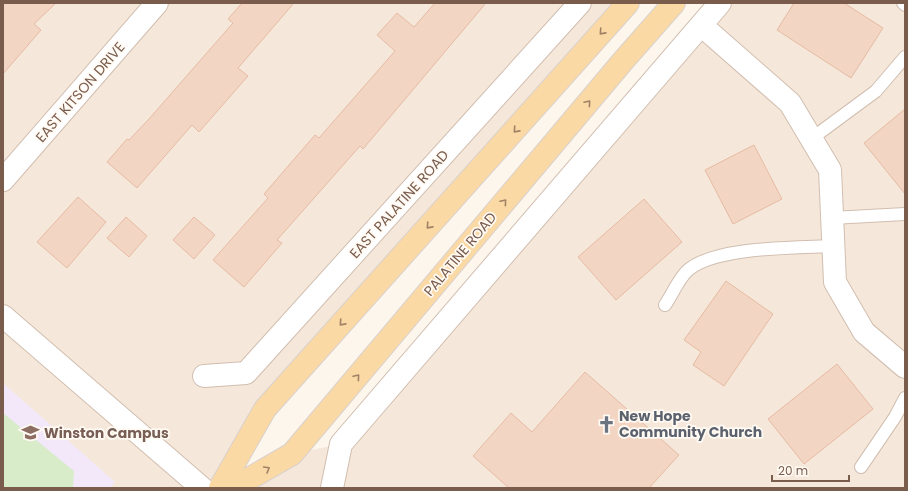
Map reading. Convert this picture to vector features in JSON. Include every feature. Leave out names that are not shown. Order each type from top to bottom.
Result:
[{"type":"main road","points":[[220,488],[265,409],[628,3]]},
{"type":"main road","name":"PALATINE ROAD","points":[[233,488],[292,454],[618,67],[674,3]]},
{"type":"street","name":"EAST KITSON DRIVE","points":[[3,180],[157,3]]},
{"type":"street","name":"EAST PALATINE ROAD","points":[[204,376],[246,373],[580,3]]},
{"type":"street","points":[[332,488],[341,444],[720,3]]},
{"type":"street","points":[[701,25],[790,103],[830,170],[835,282],[864,332],[905,367]]},
{"type":"street","points":[[3,316],[202,488]]},
{"type":"lane","points":[[811,139],[876,91],[905,57]]},
{"type":"lane","points":[[832,218],[905,214]]},
{"type":"lane","points":[[665,305],[687,272],[711,257],[760,250],[834,246]]},
{"type":"lane","points":[[861,467],[895,417],[905,398]]},
{"type":"shaded area","points":[[3,3],[628,3],[265,409],[220,488],[3,488]]},
{"type":"shaded area","points":[[720,3],[905,3],[905,488],[233,488],[292,454],[341,444]]},
{"type":"shaded area","name":"Winston Campus","points":[[3,383],[115,482],[110,488],[3,488]]},
{"type":"green space","points":[[3,413],[74,471],[73,488],[3,488]]},
{"type":"building","points":[[3,3],[56,3],[34,24],[41,30],[3,74]]},
{"type":"building","points":[[242,3],[294,3],[238,68],[248,76],[199,132],[192,125],[137,188],[107,162],[127,139],[129,140],[149,119],[233,23],[228,19]]},
{"type":"building","points":[[435,3],[486,3],[363,149],[360,146],[277,240],[282,243],[244,287],[213,260],[268,198],[264,194],[315,135],[319,138],[395,51],[377,35],[397,13],[414,27]]},
{"type":"building","points":[[794,3],[844,3],[883,28],[851,78],[777,30]]},
{"type":"building","points":[[905,109],[905,194],[864,143]]},
{"type":"building","points":[[754,145],[782,199],[733,224],[705,170]]},
{"type":"building","points":[[78,197],[106,222],[67,268],[37,242]]},
{"type":"building","points":[[644,199],[682,242],[616,300],[578,257]]},
{"type":"building","points":[[126,217],[147,236],[129,257],[107,238]]},
{"type":"building","points":[[194,217],[215,235],[194,259],[173,240]]},
{"type":"building","points":[[726,281],[773,314],[724,386],[693,365],[701,352],[684,340]]},
{"type":"building","points":[[837,364],[873,409],[804,464],[768,419]]},
{"type":"building","name":"New Hope Community Church","points":[[585,372],[679,455],[649,488],[509,488],[473,456],[511,413],[532,432]]},
{"type":"place","name":"New Hope Community Church","points":[[606,424]]},
{"type":"place","name":"Winston Campus","points":[[31,433]]}]
